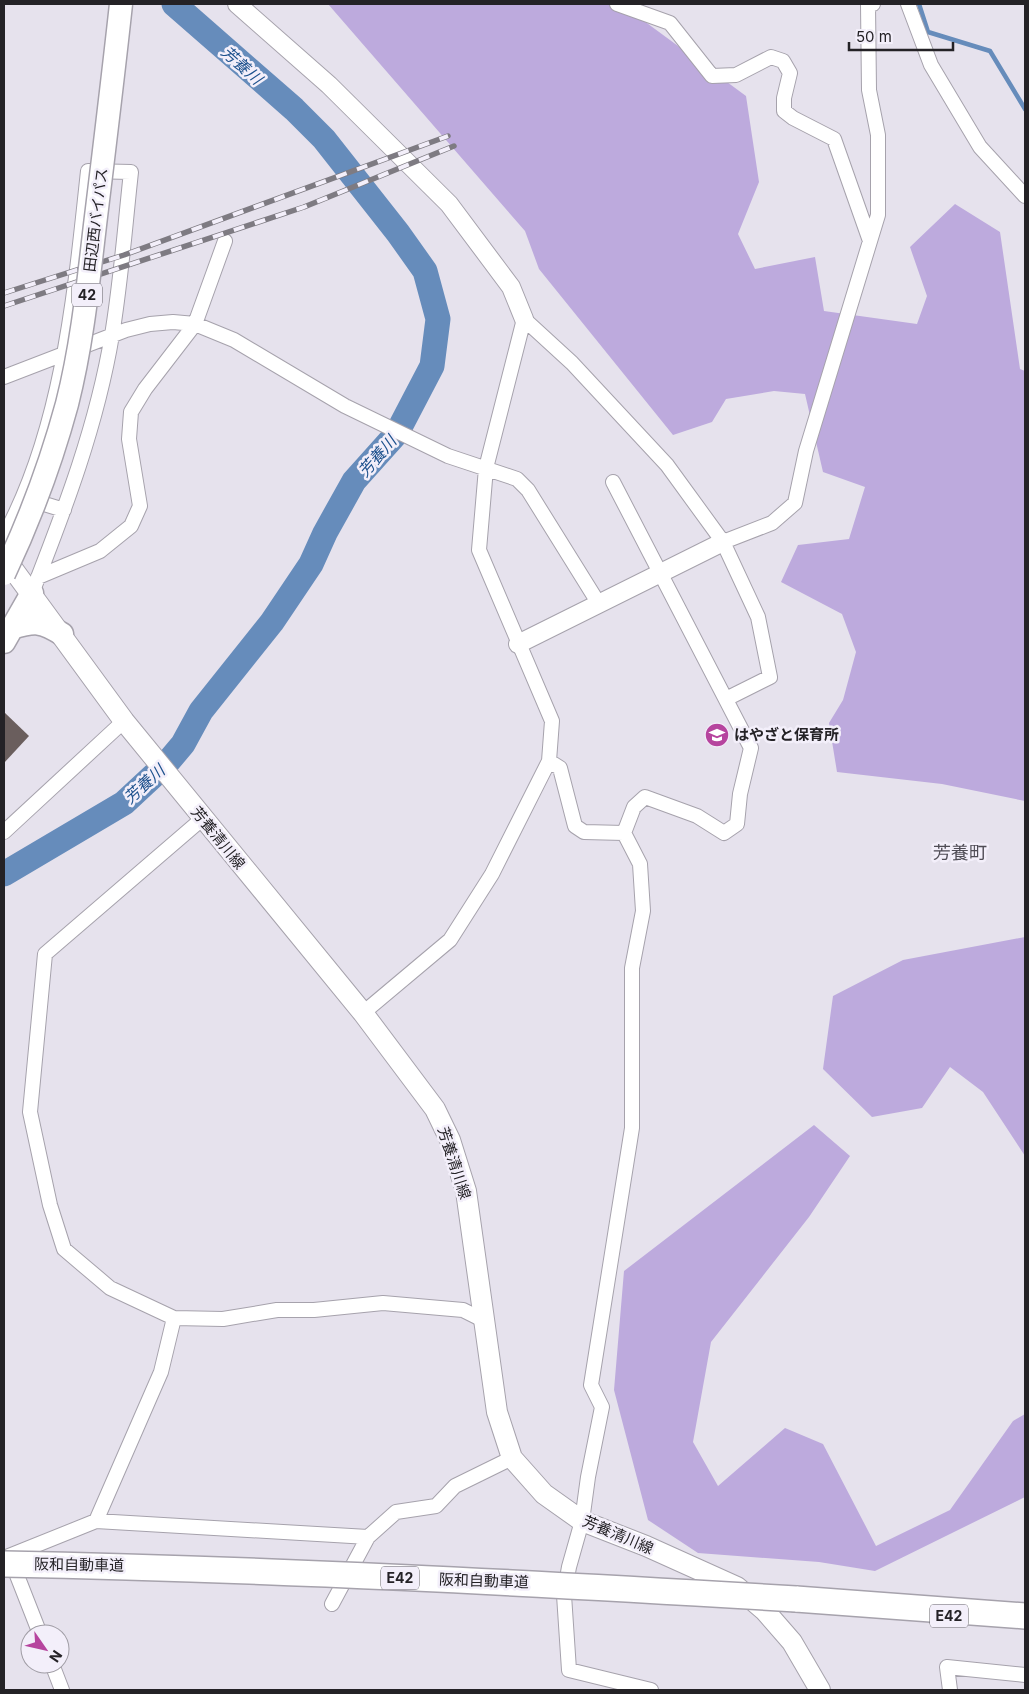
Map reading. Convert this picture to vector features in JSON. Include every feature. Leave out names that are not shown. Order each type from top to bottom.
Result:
[{"type":"highway","name":"田辺西バイパス","points":[[4,574],[43,481],[59,432],[76,366],[86,304],[121,4]]},
{"type":"highway","points":[[8,635],[35,585]]},
{"type":"highway","points":[[8,635],[36,622],[62,634]]},
{"type":"highway","name":"阪和自動車道","points":[[6,1559],[523,1583],[796,1599],[1025,1616]]},
{"type":"highway","name":"阪和自動車道","points":[[873,1606],[1025,1626]]},
{"type":"main road","name":"芳養清川線","points":[[4,557],[35,585],[62,634],[128,725],[363,1013],[435,1109],[450,1140],[466,1191],[497,1412],[512,1458],[544,1494],[582,1521],[646,1546],[737,1587],[765,1611],[792,1642],[820,1690]]},
{"type":"street","points":[[238,4],[329,84],[449,204],[511,287],[524,320],[572,363],[667,465],[723,542],[758,617],[770,677],[726,700]]},
{"type":"street","points":[[617,4],[670,23],[712,76],[736,74],[771,57],[783,61],[790,74],[784,98],[784,111],[793,118],[834,139],[870,241]]},
{"type":"street","points":[[518,644],[723,542],[772,523],[795,503],[806,451],[878,215],[878,135],[869,90],[868,5],[874,4]]},
{"type":"street","points":[[908,4],[930,65],[980,147],[1025,196]]},
{"type":"street","points":[[4,536],[25,488],[45,430],[64,353],[78,259],[88,171],[131,172],[112,335],[85,451],[35,585]]},
{"type":"street","points":[[35,585],[100,552],[131,526],[140,506],[129,438],[132,412],[145,389],[195,324],[225,241]]},
{"type":"street","points":[[363,1013],[450,940],[492,874],[549,761],[552,721],[479,550],[486,468],[524,320]]},
{"type":"street","points":[[4,376],[112,335],[150,324],[173,322],[195,324],[234,340],[345,406],[448,456],[517,479],[528,490],[599,604]]},
{"type":"street","points":[[613,482],[751,748],[740,794],[738,824],[724,833],[697,816],[645,797],[634,807],[624,833],[640,864],[643,910],[632,968],[632,1128],[591,1385],[602,1407],[588,1477],[582,1521],[569,1567],[564,1594],[569,1670],[651,1690]]},
{"type":"street","points":[[25,488],[42,503],[64,510]]},
{"type":"street","points":[[4,832],[128,725]]},
{"type":"street","points":[[549,761],[560,768],[575,826],[584,832],[624,833]]},
{"type":"street","points":[[198,813],[45,954],[30,1112],[50,1205],[64,1249],[110,1288],[174,1318],[224,1318],[277,1310],[314,1310],[383,1303],[463,1310],[483,1320]]},
{"type":"street","points":[[96,1521],[161,1372],[174,1318]]},
{"type":"street","points":[[332,1604],[368,1537],[396,1512],[436,1506],[455,1486],[512,1458]]},
{"type":"street","points":[[35,1624],[6,1559],[96,1521],[368,1537]]},
{"type":"street","points":[[950,1690],[947,1667],[1025,1675]]},
{"type":"street","points":[[56,1674],[62,1690]]},
{"type":"shaded area","points":[[328,4],[621,4],[746,96],[759,182],[738,234],[755,269],[815,257],[824,311],[917,324],[927,296],[910,247],[955,204],[1000,232],[1020,369],[1025,371],[1025,801],[942,784],[837,772],[829,723],[843,700],[856,652],[842,614],[781,582],[798,545],[849,539],[865,487],[823,472],[805,394],[774,391],[726,399],[712,422],[673,435],[539,269],[525,231]]},
{"type":"shaded area","points":[[1025,937],[1025,1156],[983,1092],[950,1067],[922,1108],[872,1117],[823,1069],[833,996],[903,960]]},
{"type":"shaded area","points":[[814,1125],[850,1156],[809,1217],[711,1342],[693,1442],[718,1486],[785,1428],[823,1444],[876,1546],[950,1510],[1013,1421],[1025,1414],[1025,1497],[875,1571],[819,1562],[698,1553],[648,1520],[614,1390],[624,1271]]},
{"type":"building","points":[[4,712],[29,736],[4,763]]},
{"type":"waterway","name":"芳養川","points":[[4,874],[124,803],[167,763],[183,744],[201,711],[272,622],[311,564],[325,533],[354,481],[397,433],[432,366],[438,319],[425,271],[398,233],[324,139],[294,109],[174,4]]},
{"type":"waterway","points":[[919,4],[928,32],[990,51],[1025,109]]},
{"type":"railway","points":[[4,293],[124,255],[448,136]]},
{"type":"railway","points":[[4,306],[304,207],[454,146]]},
{"type":"place","name":"はやざと保育所","points":[[717,735]]},
{"type":"district","name":"芳養町","points":[[960,853]]}]
